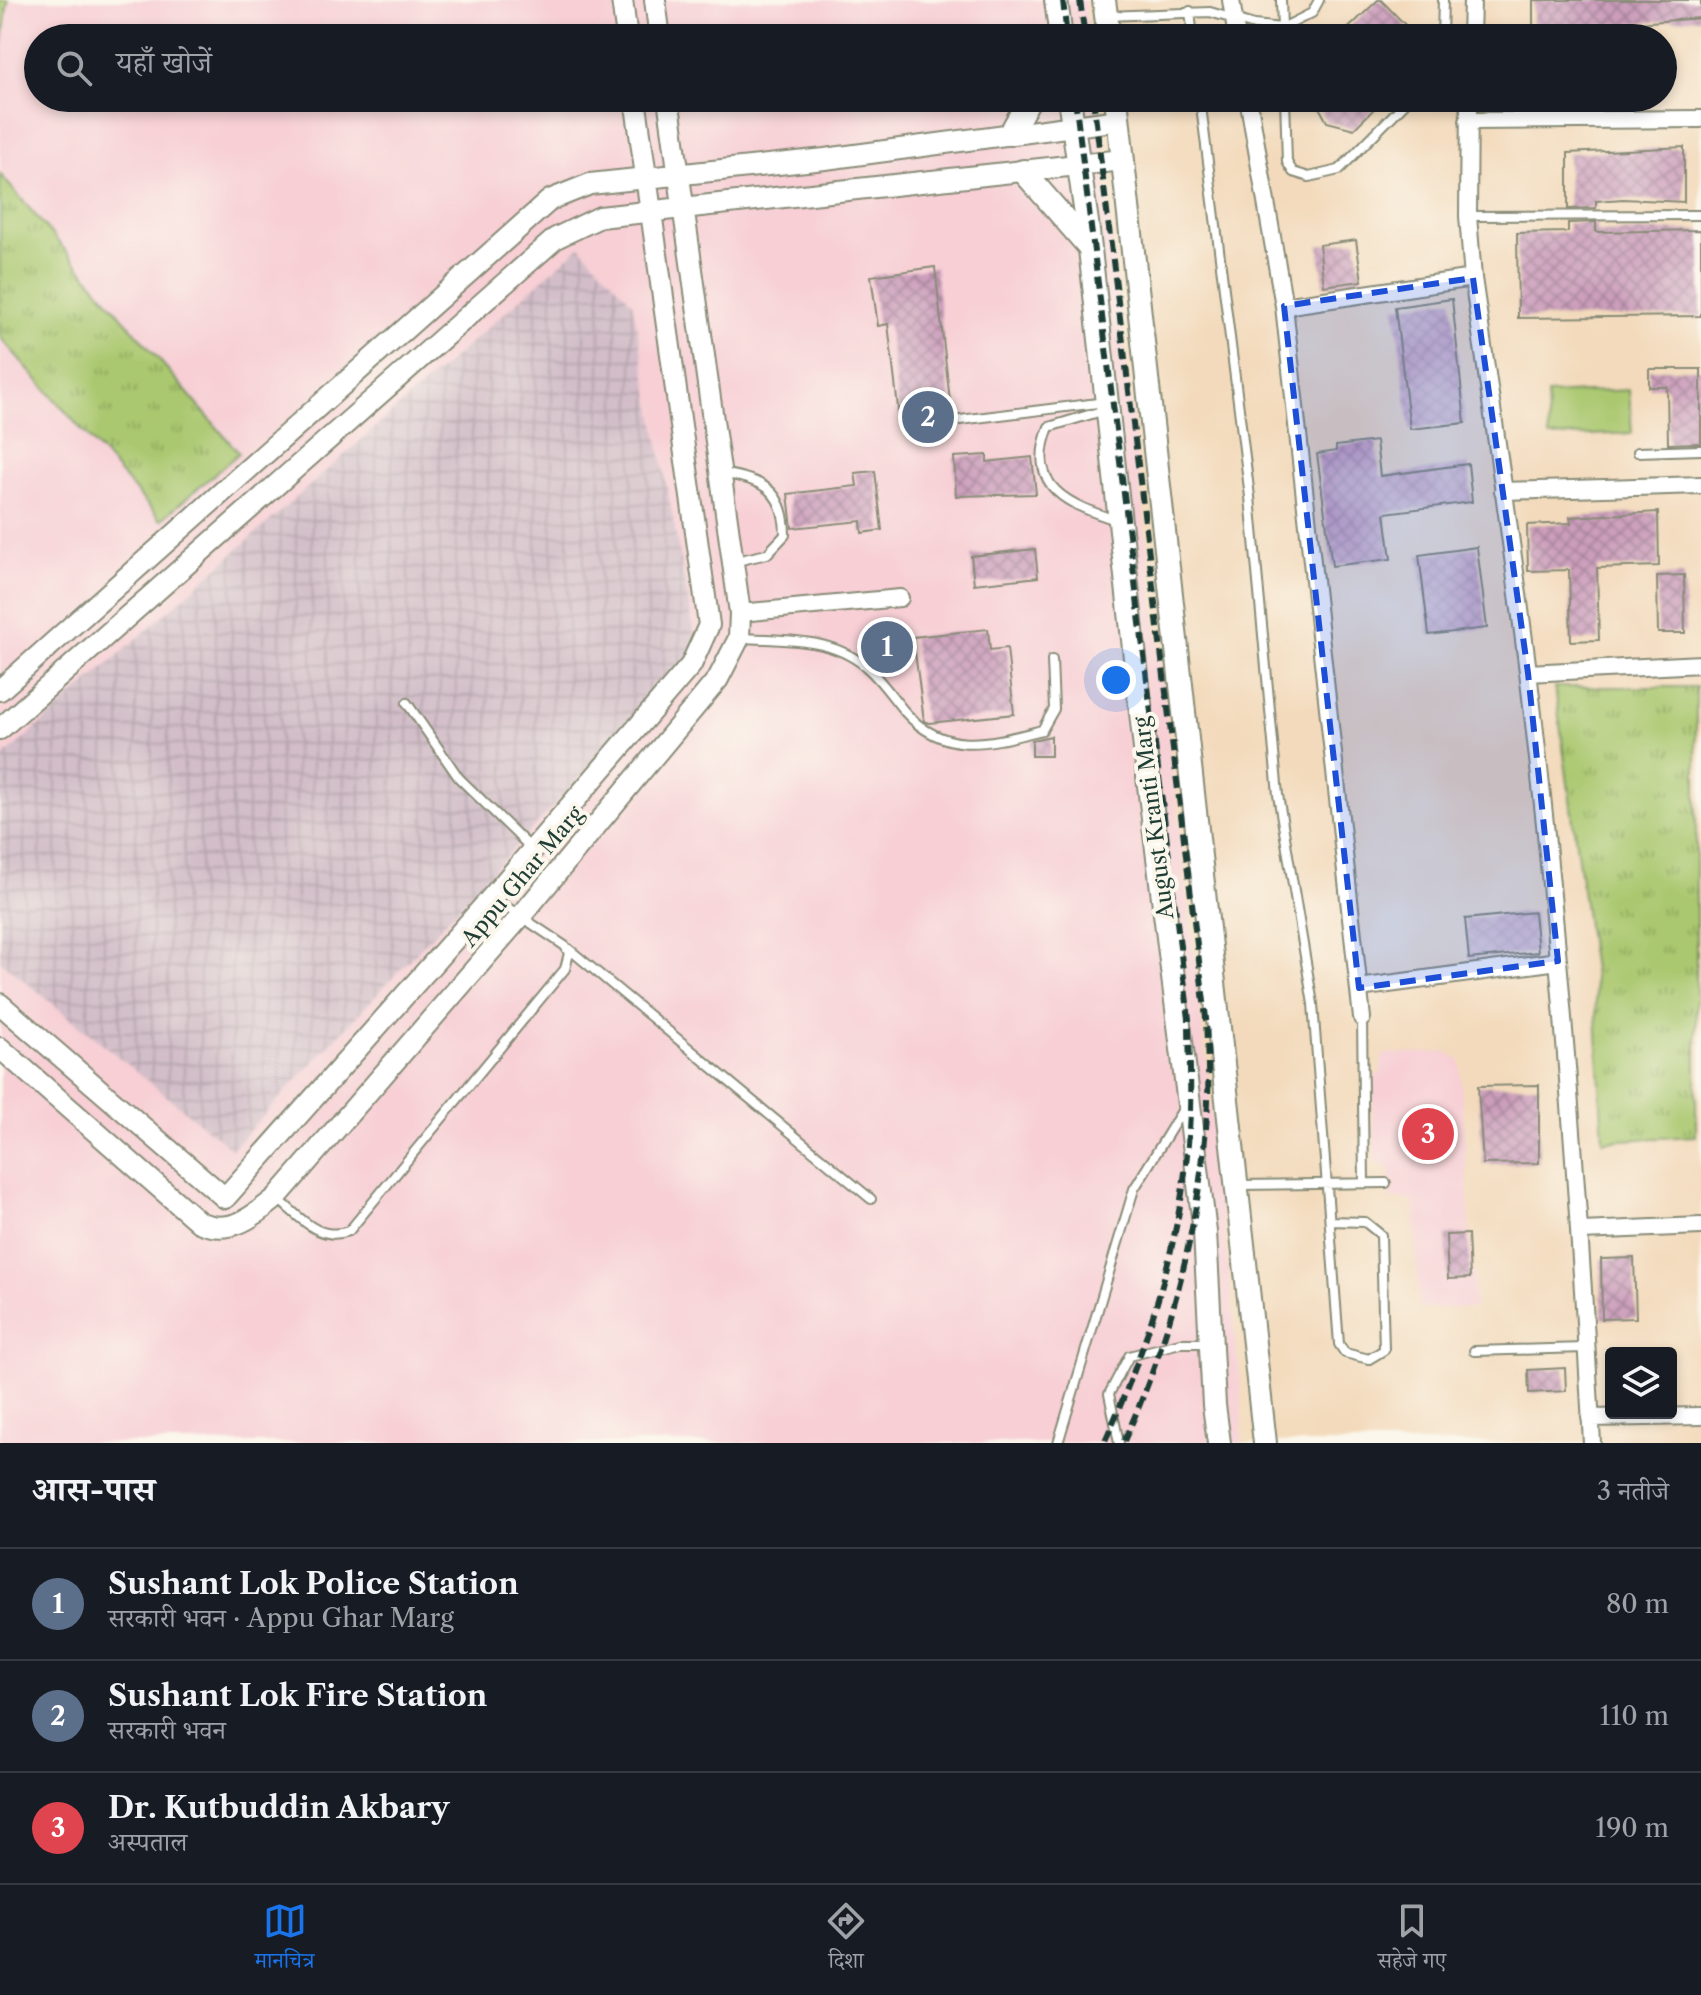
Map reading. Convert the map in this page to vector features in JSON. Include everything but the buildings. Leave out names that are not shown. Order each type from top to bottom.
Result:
[{"type":"main road","points":[[1056,0],[1059,24]]},
{"type":"main road","points":[[1010,134],[1022,112]]},
{"type":"main road","name":"August Kranti Marg","points":[[1070,112],[1090,248],[1205,1232],[1219,1443]]},
{"type":"main road","name":"August Kranti Marg","points":[[1118,112],[1265,1443]]},
{"type":"main road","points":[[1023,171],[1090,248]]},
{"type":"street","points":[[622,0],[625,24]]},
{"type":"street","points":[[655,0],[658,24]]},
{"type":"street","points":[[1231,0],[1235,24]]},
{"type":"street","points":[[1471,24],[1472,0]]},
{"type":"street","points":[[637,112],[709,625],[739,638]]},
{"type":"street","name":"Appu Ghar Marg","points":[[222,1228],[255,1215],[276,1198],[521,916],[718,679],[739,638],[740,613],[670,112]]},
{"type":"street","points":[[0,690],[550,200],[590,184],[1072,126],[1110,112]]},
{"type":"street","points":[[1250,112],[1284,306],[1362,1018]]},
{"type":"street","points":[[1468,112],[1468,216],[1473,278],[1528,673],[1558,961],[1581,1231],[1592,1443]]},
{"type":"street","points":[[1468,121],[1701,119]]},
{"type":"street","points":[[0,729],[556,238],[600,217],[1123,160]]},
{"type":"street","points":[[1284,306],[1473,278]]},
{"type":"street","points":[[1503,491],[1701,485]]},
{"type":"street","points":[[740,613],[900,598]]},
{"type":"street","name":"Appu Ghar Marg","points":[[225,1198],[492,897],[691,665],[709,625]]},
{"type":"street","points":[[1528,673],[1701,664]]},
{"type":"street","points":[[1359,988],[1558,961]]},
{"type":"street","points":[[0,1004],[225,1198],[222,1228],[199,1222],[0,1048]]},
{"type":"street","points":[[1581,1231],[1701,1226]]},
{"type":"street","points":[[1590,1418],[1701,1416]]},
{"type":"lane","points":[[1281,0],[1282,24]]},
{"type":"lane","points":[[1298,24],[1312,13],[1319,0]]},
{"type":"lane","points":[[1442,24],[1443,0]]},
{"type":"lane","points":[[1190,11],[1191,24]]},
{"type":"lane","points":[[1106,18],[1190,11],[1251,24]]},
{"type":"lane","points":[[1202,112],[1249,483],[1278,795],[1313,1004],[1339,1344],[1345,1353],[1369,1359],[1384,1350],[1381,1235],[1365,1222],[1330,1221]]},
{"type":"lane","points":[[1286,112],[1289,168],[1302,175],[1319,177],[1339,170],[1396,112]]},
{"type":"lane","points":[[1468,216],[1701,215]]},
{"type":"lane","points":[[960,420],[1107,406]]},
{"type":"lane","points":[[1107,406],[1049,427],[1042,445],[1042,461],[1047,481],[1061,497],[1120,521]]},
{"type":"lane","points":[[1638,452],[1701,450]]},
{"type":"lane","points":[[719,473],[751,478],[773,492],[785,513],[785,535],[767,554],[732,562]]},
{"type":"lane","points":[[739,638],[802,641],[825,646],[864,665],[922,729],[951,743],[997,741],[1042,730],[1054,709],[1052,660]]},
{"type":"lane","points":[[407,703],[459,778],[533,850]]},
{"type":"lane","points":[[492,897],[565,946],[871,1199]]},
{"type":"lane","points":[[276,1198],[320,1233],[333,1236],[349,1231],[565,969],[569,953],[565,946]]},
{"type":"lane","points":[[1362,1018],[1364,1183]]},
{"type":"lane","points":[[1058,1443],[1134,1189],[1188,1101]]},
{"type":"lane","points":[[1236,1185],[1386,1183]]},
{"type":"lane","points":[[1119,1443],[1109,1394],[1129,1356],[1180,1343],[1210,1343]]},
{"type":"lane","points":[[1474,1351],[1585,1348]]},
{"type":"highlighted area","points":[[1473,278],[1528,673],[1558,961],[1359,988],[1284,306]]},
{"type":"shaded area","points":[[0,0],[1085,0],[1088,24],[24,24],[24,112],[1098,112],[1207,1070],[1242,1398],[1242,1443],[0,1443]]},
{"type":"shaded area","points":[[580,246],[632,302],[698,652],[232,1149],[0,961],[0,760]]},
{"type":"shaded area","points":[[1445,1052],[1460,1060],[1475,1308],[1419,1308],[1414,1201],[1390,1198],[1389,1169],[1375,1161],[1371,1074],[1380,1075],[1383,1054]]},
{"type":"green space","points":[[0,0],[8,0],[0,68]]},
{"type":"green space","points":[[0,174],[239,453],[161,520],[0,337]]},
{"type":"green space","points":[[1629,390],[1632,433],[1549,437],[1547,394]]},
{"type":"green space","points":[[1555,687],[1696,687],[1696,1136],[1603,1141],[1594,978]]},
{"type":"railway","points":[[1063,0],[1066,24]]},
{"type":"railway","points":[[1080,0],[1083,24]]},
{"type":"railway","points":[[1077,112],[1189,1019],[1187,1154],[1173,1239],[1151,1323],[1104,1443]]},
{"type":"railway","points":[[1095,112],[1206,1018],[1208,1067],[1203,1159],[1180,1283],[1155,1364],[1123,1443]]},
{"type":"place","name":"Sushant Lok Fire Station","points":[[928,417]]},
{"type":"place","name":"Sushant Lok Police Station","points":[[887,647]]},
{"type":"place","name":"Dr. Kutbuddin Akbary","points":[[1428,1134]]}]
